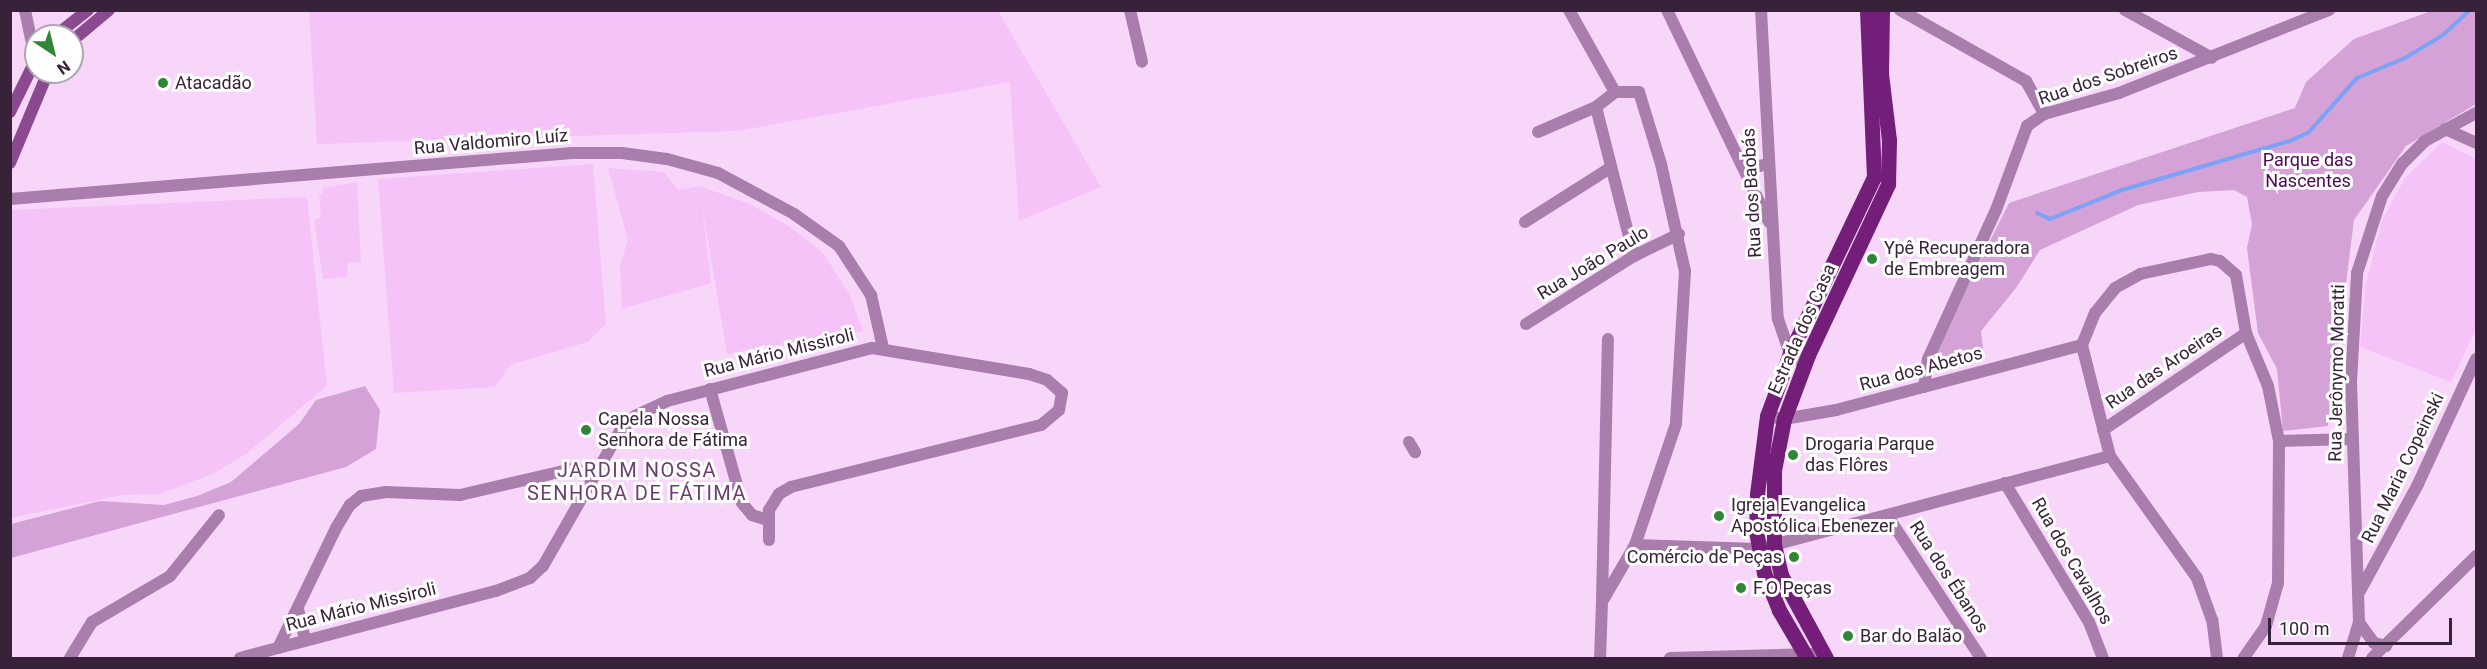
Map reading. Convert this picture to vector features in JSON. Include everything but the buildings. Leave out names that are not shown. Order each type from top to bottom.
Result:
[{"type":"main road","points":[[70,24],[88,10]]},
{"type":"main road","points":[[84,31],[109,10]]},
{"type":"main road","name":"Estrada dos Casa","points":[[1824,655],[1787,591],[1774,545],[1774,470],[1784,419],[1804,364],[1888,184],[1882,157],[1867,10]]},
{"type":"main road","name":"Estrada dos Casa","points":[[1806,657],[1770,591],[1758,549],[1756,494],[1767,416],[1790,353],[1867,196],[1882,157],[1882,10]]},
{"type":"main road","points":[[10,112],[24,83]]},
{"type":"main road","points":[[10,163],[43,84]]},
{"type":"street","points":[[1130,10],[1142,62]]},
{"type":"street","points":[[1569,10],[1615,92]]},
{"type":"street","points":[[1667,10],[1771,226]]},
{"type":"street","name":"Rua dos Baobás","points":[[1761,10],[1771,226],[1778,319],[1790,353]]},
{"type":"street","points":[[1900,10],[2026,81],[2044,114]]},
{"type":"street","points":[[2125,10],[2212,58]]},
{"type":"street","name":"Rua dos Sobreiros","points":[[1924,387],[1928,359],[1996,210],[2023,131],[2044,114],[2086,104],[2212,58],[2329,10]]},
{"type":"street","points":[[1538,132],[1596,107],[1615,92],[1637,90],[1679,234],[1685,287],[1676,424],[1635,545],[1602,602]]},
{"type":"street","points":[[1596,107],[1634,256]]},
{"type":"street","name":"Rua Jerônymo Moratti","points":[[2348,658],[2359,621],[2353,439],[2357,273],[2367,234],[2382,196],[2403,163],[2445,129],[2476,113]]},
{"type":"street","points":[[2445,129],[2476,143]]},
{"type":"street","name":"Rua Valdomiro Luíz","points":[[10,199],[572,153],[622,153],[667,159],[726,177],[794,214],[839,246],[871,295],[884,348]]},
{"type":"street","points":[[1745,170],[1768,164]]},
{"type":"street","points":[[1525,222],[1610,168]]},
{"type":"street","name":"Rua João Paulo","points":[[1526,324],[1634,256],[1679,234]]},
{"type":"street","points":[[2217,658],[2212,620],[2197,578],[2110,456],[2082,345],[2095,313],[2121,285],[2140,274],[2211,259],[2236,275],[2246,333],[2266,377],[2279,441],[2278,582],[2266,626],[2248,658]]},
{"type":"street","name":"Rua das Aroeiras","points":[[2103,430],[2246,333]]},
{"type":"street","points":[[1600,658],[1608,339]]},
{"type":"street","name":"Rua dos Abetos","points":[[1767,416],[1784,419],[1924,387],[2082,345]]},
{"type":"street","name":"Rua Mário Missiroli","points":[[240,658],[524,582],[543,566],[620,432],[635,416],[667,401],[856,350],[884,348],[1038,376],[1059,388],[1062,405],[1053,417],[1035,427],[791,487],[776,498],[767,520]]},
{"type":"street","points":[[1790,353],[1804,364]]},
{"type":"street","name":"Rua Maria Copeinski","points":[[2359,592],[2413,494],[2476,359]]},
{"type":"street","points":[[710,389],[742,503],[752,515],[767,520],[769,540]]},
{"type":"street","points":[[2279,441],[2353,439]]},
{"type":"street","points":[[1635,545],[1758,549],[2110,456]]},
{"type":"street","points":[[278,648],[336,528],[350,505],[361,496],[385,492],[460,495],[573,469],[595,474]]},
{"type":"street","name":"Rua dos Cavalhos","points":[[2006,483],[2090,622],[2103,658]]},
{"type":"street","points":[[70,658],[92,621],[170,576],[219,515]]},
{"type":"street","name":"Rua dos Ébanos","points":[[1887,515],[1981,658]]},
{"type":"street","points":[[2372,658],[2380,645],[2476,556]]},
{"type":"street","points":[[298,609],[305,639]]},
{"type":"street","points":[[2359,621],[2380,645]]},
{"type":"street","points":[[1670,658],[1824,655]]},
{"type":"shaded area","points":[[309,11],[998,11],[1101,187],[1019,221],[1010,82],[737,131],[317,144]]},
{"type":"shaded area","points":[[2442,142],[2476,159],[2476,329],[2451,382],[2360,347],[2365,288],[2382,220],[2405,178]]},
{"type":"shaded area","points":[[593,164],[606,324],[588,342],[510,365],[495,387],[394,393],[378,179]]},
{"type":"shaded area","points":[[608,168],[664,172],[678,190],[699,186],[750,204],[790,227],[823,253],[849,293],[863,331],[727,354],[702,205],[711,283],[622,309],[620,266],[628,240]]},
{"type":"shaded area","points":[[357,182],[361,262],[348,263],[347,277],[323,279],[314,220],[321,218],[319,195],[323,194],[323,188]]},
{"type":"shaded area","points":[[307,197],[327,386],[246,454],[215,473],[160,494],[123,495],[11,518],[11,210]]},
{"type":"green space","name":"Parque das Nascentes","points":[[2431,11],[2476,11],[2476,104],[2406,146],[2354,220],[2328,426],[2283,431],[2277,369],[2258,333],[2247,248],[2252,224],[2247,197],[2234,190],[2198,192],[2138,205],[2040,250],[2016,288],[1981,331],[1984,357],[1937,370],[1935,360],[1946,328],[2009,203],[2295,108],[2306,82],[2354,39]]},
{"type":"green space","points":[[365,386],[380,410],[376,449],[346,467],[11,558],[11,524],[100,501],[164,505],[197,496],[231,482],[299,424],[316,400]]},
{"type":"waterway","points":[[2037,213],[2050,219],[2122,190],[2290,141],[2309,132],[2357,78],[2405,58],[2443,35],[2470,10]]},
{"type":"place","name":"Atacadão","points":[[163,83]]},
{"type":"place","name":"Ypê Recuperadora de Embreagem","points":[[1872,259]]},
{"type":"place","name":"Capela Nossa Senhora de Fátima","points":[[586,430]]},
{"type":"place","name":"Drogaria Parque das Flôres","points":[[1793,455]]},
{"type":"place","name":"Igreja Evangelica Apostólica Ebenezer","points":[[1719,516]]},
{"type":"place","name":"Comércio de Peças","points":[[1794,557]]},
{"type":"place","name":"F.O Peças","points":[[1741,588]]},
{"type":"place","name":"Bar do Balão","points":[[1848,636]]},
{"type":"district","name":"JARDIM NOSSA SENHORA DE FÁTIMA","points":[[637,482]]}]
